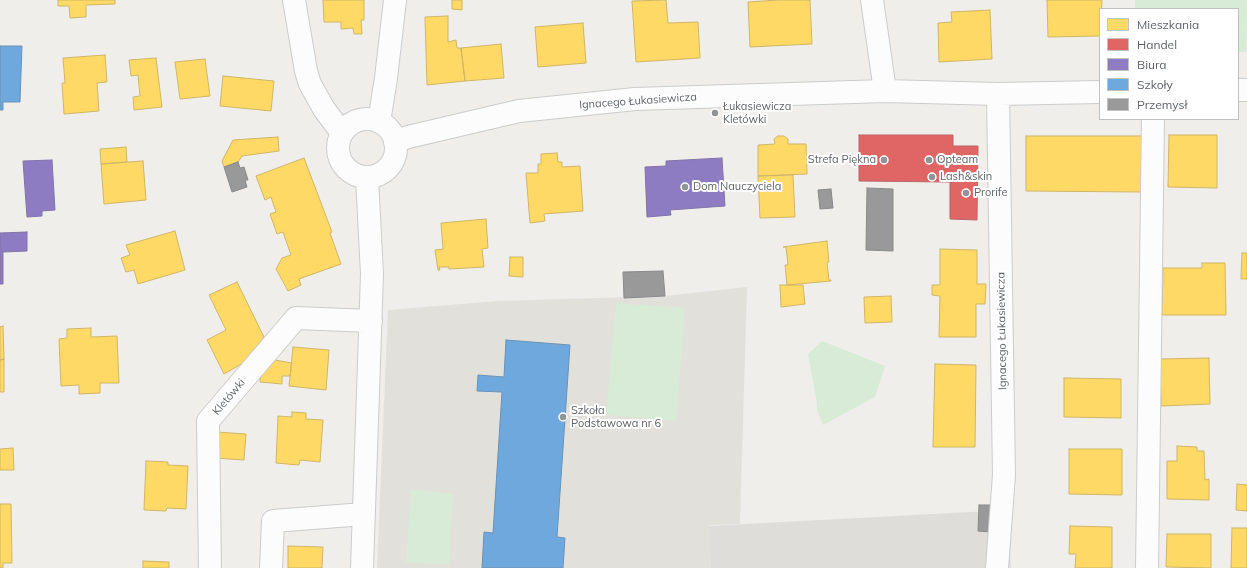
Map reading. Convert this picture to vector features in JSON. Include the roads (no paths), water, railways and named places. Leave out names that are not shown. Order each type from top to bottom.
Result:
[{"type":"street","points":[[294,0],[306,71],[310,84],[327,115],[342,133]]},
{"type":"street","points":[[379,122],[386,78],[395,0]]},
{"type":"street","points":[[872,0],[885,91]]},
{"type":"street","name":"Ignacego Łukasiewicza","points":[[396,142],[408,137],[519,111],[635,100],[885,91],[998,94],[1099,92]]},
{"type":"street","name":"Ignacego Łukasiewicza","points":[[997,568],[1004,475],[998,94]]},
{"type":"street","points":[[362,119],[379,122],[386,126],[396,142],[395,157],[387,170],[374,177],[367,178],[358,176],[350,172],[339,158],[338,141],[347,126],[362,119]]},
{"type":"street","points":[[1147,568],[1153,120]]},
{"type":"street","points":[[362,568],[371,321],[371,237],[367,178]]},
{"type":"street","name":"Kletówki","points":[[210,568],[208,421],[296,318],[371,321]]},
{"type":"street","points":[[271,568],[273,521],[364,514]]},
{"type":"place","name":"Łukasiewicza Kletówki","points":[[715,113]]},
{"type":"place","name":"Strefa Piękna","points":[[884,160]]},
{"type":"place","name":"Opteam","points":[[929,160]]},
{"type":"place","name":"Lash&skin","points":[[932,177]]},
{"type":"place","name":"Dom Nauczyciela","points":[[685,187]]},
{"type":"place","name":"Prorife","points":[[966,193]]},
{"type":"place","name":"Szkoła Podstawowa nr 6","points":[[563,417]]}]
